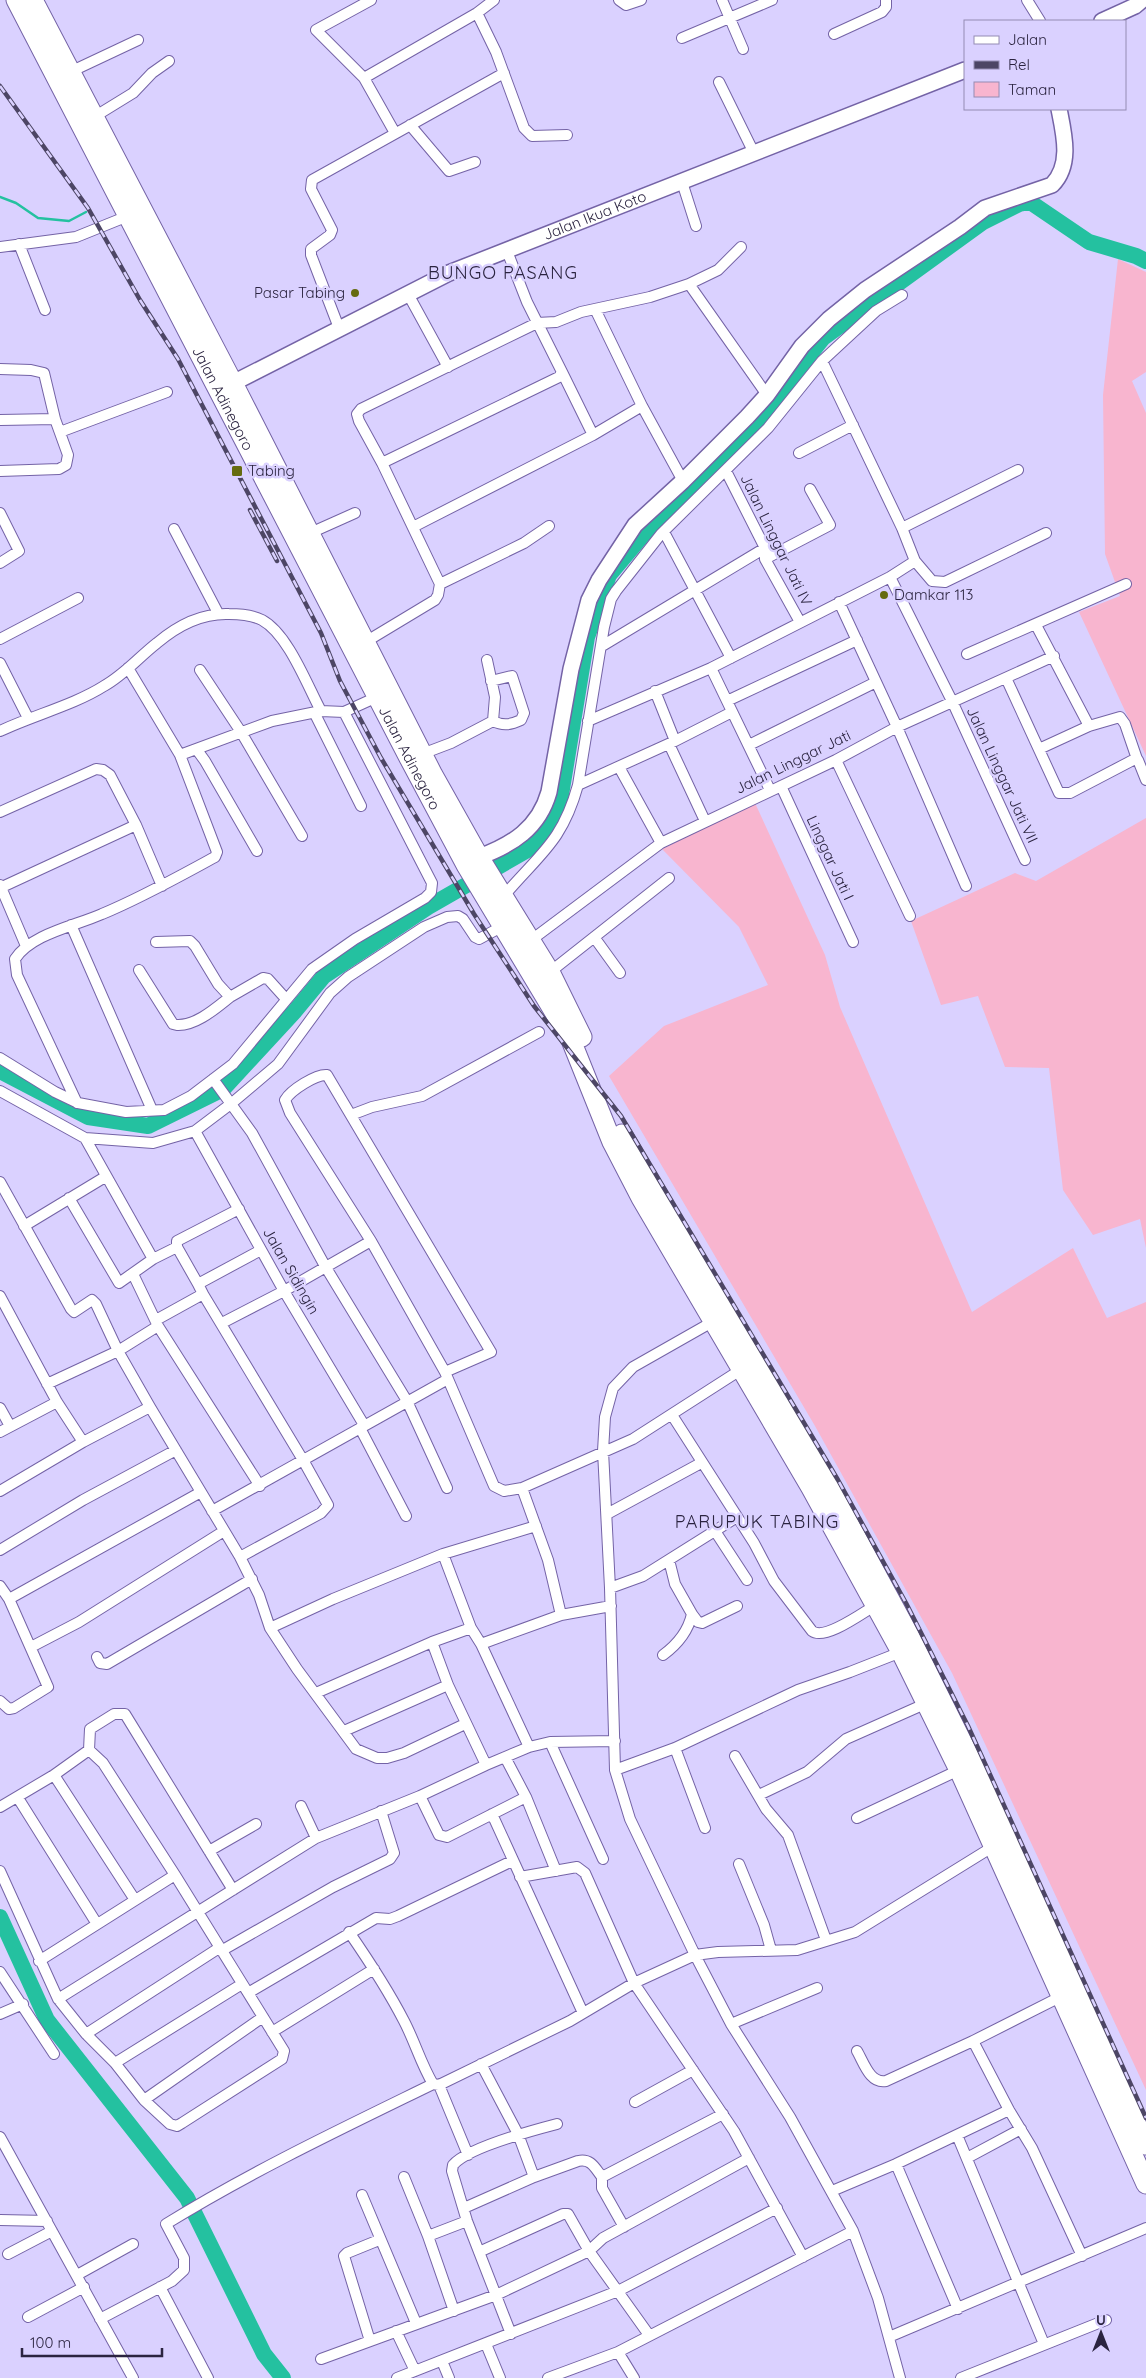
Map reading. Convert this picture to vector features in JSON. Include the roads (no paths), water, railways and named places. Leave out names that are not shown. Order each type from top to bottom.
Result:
[{"type":"highway","name":"Jalan Adinegoro","points":[[16,0],[128,216],[427,778],[497,897]]},
{"type":"highway","name":"Jalan Adinegoro","points":[[33,0],[233,383],[308,534],[358,646],[377,697],[416,757]]},
{"type":"highway","points":[[497,897],[503,926],[571,1040],[618,1139],[819,1485],[909,1635],[1125,2118],[1146,2184]]},
{"type":"highway","points":[[497,897],[530,940],[550,972],[581,1034],[641,1198],[742,1369],[819,1485],[876,1605],[927,1703],[959,1770],[974,1783],[994,1846],[1062,1996],[1111,2087]]},
{"type":"highway","points":[[1125,2118],[1146,2145]]},
{"type":"street","points":[[371,0],[316,30],[364,78],[395,133]]},
{"type":"street","points":[[364,78],[477,13],[494,0]]},
{"type":"street","points":[[619,0],[626,4],[641,0]]},
{"type":"street","points":[[722,0],[743,50]]},
{"type":"street","points":[[682,38],[772,0]]},
{"type":"street","points":[[834,34],[882,12],[886,8],[886,0]]},
{"type":"street","points":[[1027,0],[1039,20]]},
{"type":"street","points":[[1104,20],[1134,6],[1142,0]]},
{"type":"street","points":[[477,13],[504,73],[524,128],[532,136],[567,135]]},
{"type":"street","points":[[70,72],[138,40]]},
{"type":"street","points":[[94,117],[133,93],[152,74],[169,61]]},
{"type":"street","name":"Jalan Ikua Koto","points":[[233,383],[449,273],[964,70]]},
{"type":"street","points":[[339,328],[311,255],[310,249],[330,235],[332,230],[310,184],[316,176],[504,73]]},
{"type":"street","points":[[719,82],[754,153]]},
{"type":"street","points":[[475,860],[519,838],[544,808],[550,792],[571,669],[589,600],[598,580],[635,525],[683,481],[767,395],[802,346],[829,319],[865,290],[960,227],[985,208],[1052,185],[1059,178],[1065,152],[1065,138],[1059,110]]},
{"type":"street","points":[[410,125],[449,171],[475,162]]},
{"type":"street","points":[[682,182],[696,226]]},
{"type":"street","points":[[0,247],[76,237],[128,216]]},
{"type":"street","points":[[19,244],[45,310]]},
{"type":"street","points":[[358,646],[435,600],[440,584],[382,463],[359,421],[358,414],[362,409],[536,323],[550,324],[595,309],[650,297],[689,284],[718,270],[741,247]]},
{"type":"street","points":[[507,251],[536,323],[593,435]]},
{"type":"street","points":[[689,284],[767,395]]},
{"type":"street","points":[[408,294],[448,367]]},
{"type":"street","points":[[497,897],[548,849],[567,818],[578,785],[604,627],[611,599],[664,532],[768,428],[822,362],[870,316],[902,296]]},
{"type":"street","points":[[595,309],[642,406],[683,481]]},
{"type":"street","points":[[822,362],[902,528],[915,562],[932,580],[945,582],[1046,533]]},
{"type":"street","points":[[0,369],[31,370],[44,373],[55,419],[68,455],[66,465],[59,469],[0,471]]},
{"type":"street","points":[[382,463],[559,377],[562,372]]},
{"type":"street","points":[[60,432],[167,392]]},
{"type":"street","points":[[413,527],[593,435],[642,406]]},
{"type":"street","points":[[0,420],[55,419]]},
{"type":"street","points":[[799,453],[853,425]]},
{"type":"street","points":[[902,528],[1018,470]]},
{"type":"street","name":"Jalan Linggar Jati IV","points":[[726,471],[800,622]]},
{"type":"street","points":[[602,646],[696,590],[765,553],[830,525],[810,489]]},
{"type":"street","points":[[0,513],[19,551],[0,563]]},
{"type":"street","points":[[308,534],[355,513]]},
{"type":"street","points":[[440,584],[524,543],[549,526]]},
{"type":"street","points":[[174,528],[218,613]]},
{"type":"street","points":[[664,532],[731,658]]},
{"type":"street","points":[[588,720],[711,668],[890,577],[915,562]]},
{"type":"street","name":"Jalan Linggar Jati VII","points":[[890,577],[952,702],[1025,860]]},
{"type":"street","points":[[967,654],[1126,584]]},
{"type":"street","points":[[0,639],[78,598]]},
{"type":"street","points":[[839,602],[897,728],[966,886]]},
{"type":"street","points":[[0,730],[87,696],[106,686],[157,642],[178,628],[195,620],[218,613],[253,616],[264,620],[286,644],[361,806]]},
{"type":"street","points":[[1036,625],[1054,656],[1089,726]]},
{"type":"street","points":[[727,702],[857,640]]},
{"type":"street","name":"Jalan Linggar Jati","points":[[530,940],[661,843],[836,760],[897,728],[1054,656]]},
{"type":"street","points":[[487,660],[495,697],[493,721]]},
{"type":"street","points":[[0,663],[28,718]]},
{"type":"street","points":[[77,1103],[17,975],[15,959],[26,946],[71,925],[101,915],[162,886],[216,857],[217,852],[180,755],[128,668]]},
{"type":"street","points":[[711,668],[770,790]]},
{"type":"street","points":[[200,670],[241,732],[302,836]]},
{"type":"street","points":[[491,681],[512,676],[524,713],[521,720],[508,725],[500,725],[493,721]]},
{"type":"street","points":[[1006,678],[1057,791],[1062,794],[1070,792],[1137,759]]},
{"type":"street","points":[[749,745],[876,682]]},
{"type":"street","points":[[654,691],[672,743],[705,821]]},
{"type":"street","points":[[180,755],[280,719],[318,712],[344,712],[377,697]]},
{"type":"street","points":[[0,1058],[77,1103],[126,1112],[164,1110],[214,1080],[233,1064],[312,969],[355,938],[425,898],[431,892],[432,883],[344,712]]},
{"type":"street","points":[[578,785],[672,743],[732,712]]},
{"type":"street","points":[[1039,749],[1089,726],[1120,717],[1125,724],[1146,780]]},
{"type":"street","points":[[416,757],[451,743],[493,721]]},
{"type":"street","points":[[197,750],[206,761],[257,852]]},
{"type":"street","points":[[836,760],[910,916]]},
{"type":"street","points":[[620,767],[661,843]]},
{"type":"street","points":[[0,812],[96,768],[103,770],[110,775],[136,825],[162,886]]},
{"type":"street","name":"Linggar Jati I","points":[[781,786],[853,942]]},
{"type":"street","points":[[26,946],[1,886],[136,825]]},
{"type":"street","points":[[550,972],[669,878]]},
{"type":"street","points":[[0,1091],[84,1138],[153,1143],[195,1130],[278,1064],[312,1016],[348,977],[424,927],[447,917],[458,916],[463,919],[475,937],[479,938],[503,926]]},
{"type":"street","points":[[71,925],[152,1110]]},
{"type":"street","points":[[594,937],[620,973]]},
{"type":"street","points":[[156,942],[190,941],[218,984],[230,997]]},
{"type":"street","points":[[139,970],[173,1024],[177,1025],[184,1025],[198,1018],[262,978],[268,979],[286,999]]},
{"type":"street","points":[[351,1115],[372,1107],[422,1096],[539,1032]]},
{"type":"street","points":[[212,1511],[260,1486],[447,1376],[491,1352],[327,1075],[324,1074],[290,1092],[285,1100],[290,1113],[371,1241],[447,1376],[494,1486],[504,1491],[522,1488],[634,1439],[742,1369]]},
{"type":"street","points":[[214,1080],[252,1133],[325,1266],[407,1401],[447,1488]]},
{"type":"street","name":"Jalan Sidingin","points":[[195,1130],[284,1291],[362,1426],[406,1516]]},
{"type":"street","points":[[84,1138],[153,1260]]},
{"type":"street","points":[[24,1226],[105,1177]]},
{"type":"street","points":[[0,1182],[71,1309],[74,1312],[92,1300],[150,1407],[252,1579],[270,1628],[296,1670],[316,1693],[356,1749],[377,1758],[387,1758],[404,1753],[465,1724]]},
{"type":"street","points":[[69,1198],[120,1282],[177,1247]]},
{"type":"street","points":[[239,1209],[181,1238],[177,1241],[177,1247],[326,1500],[326,1509],[240,1557]]},
{"type":"street","points":[[222,1323],[284,1291],[371,1241]]},
{"type":"street","points":[[198,1284],[261,1250]]},
{"type":"street","points":[[133,1274],[157,1323],[260,1486]]},
{"type":"street","points":[[48,1384],[118,1350],[203,1294]]},
{"type":"street","points":[[0,1296],[57,1402],[83,1442]]},
{"type":"street","points":[[714,1321],[633,1367],[613,1388],[605,1417],[603,1452],[611,1606],[615,1770],[630,1819],[695,1955],[731,2024],[790,2117],[853,2231],[878,2298],[900,2378]]},
{"type":"street","points":[[0,1432],[57,1402]]},
{"type":"street","points":[[0,1491],[83,1442],[150,1407]]},
{"type":"street","points":[[0,1408],[10,1426]]},
{"type":"street","points":[[672,1415],[701,1463],[754,1542],[774,1581],[793,1608],[815,1633],[830,1632],[876,1605]]},
{"type":"street","points":[[0,1550],[82,1500],[176,1450]]},
{"type":"street","points":[[607,1514],[701,1463]]},
{"type":"street","points":[[522,1488],[548,1560],[561,1616]]},
{"type":"street","points":[[9,1599],[201,1492]]},
{"type":"street","points":[[610,1588],[642,1576],[737,1517]]},
{"type":"street","points":[[270,1628],[333,1599],[443,1554],[536,1526]]},
{"type":"street","points":[[31,1647],[72,1627],[224,1531]]},
{"type":"street","points":[[716,1531],[747,1580]]},
{"type":"street","points":[[443,1554],[471,1628],[481,1644],[529,1747]]},
{"type":"street","points":[[668,1560],[675,1584],[698,1622],[702,1623],[737,1606]]},
{"type":"street","points":[[97,1657],[100,1663],[108,1664],[252,1579]]},
{"type":"street","points":[[0,1586],[9,1599],[48,1687],[14,1708],[9,1709],[0,1701]]},
{"type":"street","points":[[481,1644],[561,1616],[611,1606]]},
{"type":"street","points":[[663,1655],[674,1647],[689,1628],[692,1614]]},
{"type":"street","points":[[316,1693],[432,1642],[471,1628]]},
{"type":"street","points":[[432,1642],[465,1724],[486,1764]]},
{"type":"street","points":[[615,1770],[675,1748],[798,1690],[901,1652]]},
{"type":"street","points":[[344,1731],[448,1685]]},
{"type":"street","points":[[759,1795],[807,1772],[846,1740],[927,1703]]},
{"type":"street","points":[[89,1750],[90,1729],[114,1714],[125,1714],[130,1718],[233,1890]]},
{"type":"street","points":[[58,1999],[316,1838],[420,1796],[486,1764],[529,1747],[550,1742],[615,1741]]},
{"type":"street","points":[[550,1742],[603,1858]]},
{"type":"street","points":[[675,1748],[705,1828]]},
{"type":"street","points":[[0,1807],[54,1775],[89,1750]]},
{"type":"street","points":[[0,1871],[39,1961],[58,1999],[86,2034],[115,2063],[144,2100],[170,2124],[177,2126],[282,2059],[284,2051],[175,1875],[103,1762],[89,1750]]},
{"type":"street","points":[[735,1756],[766,1809],[788,1834],[826,1940]]},
{"type":"street","points":[[505,1757],[526,1797],[556,1871]]},
{"type":"street","points":[[857,1818],[959,1770]]},
{"type":"street","points":[[54,1775],[135,1900]]},
{"type":"street","points":[[420,1796],[439,1836],[447,1838],[526,1797]]},
{"type":"street","points":[[18,1798],[97,1924]]},
{"type":"street","points":[[301,1806],[316,1838]]},
{"type":"street","points":[[86,2034],[220,1949],[390,1858],[394,1853],[381,1811]]},
{"type":"street","points":[[492,1814],[512,1861],[584,2013]]},
{"type":"street","points":[[209,1851],[256,1824]]},
{"type":"street","points":[[100,2320],[181,2274],[186,2267],[184,2258],[166,2224],[223,2190],[324,2137],[481,2064],[584,2013],[634,1983],[695,1955],[797,1950],[855,1932],[994,1846]]},
{"type":"street","points":[[115,2063],[245,1988],[376,1918],[390,1919],[398,1916],[512,1861]]},
{"type":"street","points":[[739,1864],[764,1925],[771,1950]]},
{"type":"street","points":[[520,1877],[577,1867],[584,1873],[634,1983],[723,2114],[803,2257]]},
{"type":"street","points":[[39,1961],[175,1875]]},
{"type":"street","points":[[350,1932],[405,2023],[424,2069],[436,2084],[468,2155]]},
{"type":"street","points":[[272,2032],[374,1969]]},
{"type":"street","points":[[0,1972],[54,2054]]},
{"type":"street","points":[[731,2024],[817,1988]]},
{"type":"street","points":[[857,2051],[870,2076],[881,2082],[973,2041],[1062,1996]]},
{"type":"street","points":[[0,2014],[22,2004]]},
{"type":"street","points":[[144,2100],[263,2017]]},
{"type":"street","points":[[973,2041],[1021,2130],[1082,2256]]},
{"type":"street","points":[[481,2064],[518,2134],[534,2177]]},
{"type":"street","points":[[636,2102],[693,2070]]},
{"type":"street","points":[[832,2191],[896,2164],[1009,2110]]},
{"type":"street","points":[[602,2177],[723,2114]]},
{"type":"street","points":[[511,2334],[478,2252],[452,2171],[456,2161],[468,2155],[518,2134],[557,2124]]},
{"type":"street","points":[[967,2158],[1021,2130]]},
{"type":"street","points":[[957,2135],[1020,2282],[1044,2344]]},
{"type":"street","points":[[0,2138],[133,2378]]},
{"type":"street","points":[[320,2359],[416,2323],[454,2311],[496,2294],[589,2251],[603,2238],[749,2158]]},
{"type":"street","points":[[464,2208],[534,2177],[585,2160],[591,2163],[602,2177],[602,2188],[624,2227]]},
{"type":"street","points":[[896,2164],[958,2309]]},
{"type":"street","points":[[404,2177],[428,2236],[454,2311]]},
{"type":"street","points":[[362,2195],[379,2240],[416,2323]]},
{"type":"street","points":[[397,2378],[618,2291],[777,2208]]},
{"type":"street","points":[[478,2252],[563,2214],[568,2214],[589,2251],[649,2335]]},
{"type":"street","points":[[0,2220],[49,2226]]},
{"type":"street","points":[[428,2236],[468,2221]]},
{"type":"street","points":[[8,2254],[49,2226]]},
{"type":"street","points":[[889,2337],[1146,2228]]},
{"type":"street","points":[[548,2378],[618,2352],[853,2231]]},
{"type":"street","points":[[370,2341],[344,2256],[379,2240]]},
{"type":"street","points":[[77,2275],[133,2244]]},
{"type":"street","points":[[28,2316],[84,2287]]},
{"type":"street","points":[[160,2287],[208,2378]]},
{"type":"street","points":[[961,2378],[1106,2320]]},
{"type":"street","points":[[396,2331],[415,2371]]},
{"type":"street","points":[[486,2344],[500,2378]]},
{"type":"street","points":[[618,2352],[634,2378]]},
{"type":"street","points":[[442,2361],[448,2378]]},
{"type":"waterway","points":[[0,197],[16,203],[38,218],[69,221],[86,212]]},
{"type":"waterway","points":[[0,1071],[88,1117],[148,1126],[223,1089],[295,1011],[324,976],[428,907],[529,849],[553,819],[560,801],[587,637],[609,575],[647,530],[749,431],[823,338],[983,222],[1019,204],[1030,202],[1089,242],[1136,256],[1146,261]]},
{"type":"waterway","points":[[0,1917],[47,2020],[187,2198],[264,2354],[283,2378]]},
{"type":"railway","points":[[0,86],[88,208],[140,300],[178,359],[321,633],[340,681],[381,758],[474,914],[534,1006],[621,1116],[838,1480],[906,1603],[968,1726],[1146,2118]]},
{"type":"railway","points":[[250,510],[277,561]]},
{"type":"place","name":"Pasar Tabing","points":[[355,293]]},
{"type":"place","name":"Tabing","points":[[237,471]]},
{"type":"place","name":"Damkar 113","points":[[884,595]]},
{"type":"district","name":"BUNGO PASANG","points":[[503,273]]},
{"type":"district","name":"PARUPUK TABING","points":[[757,1522]]}]
